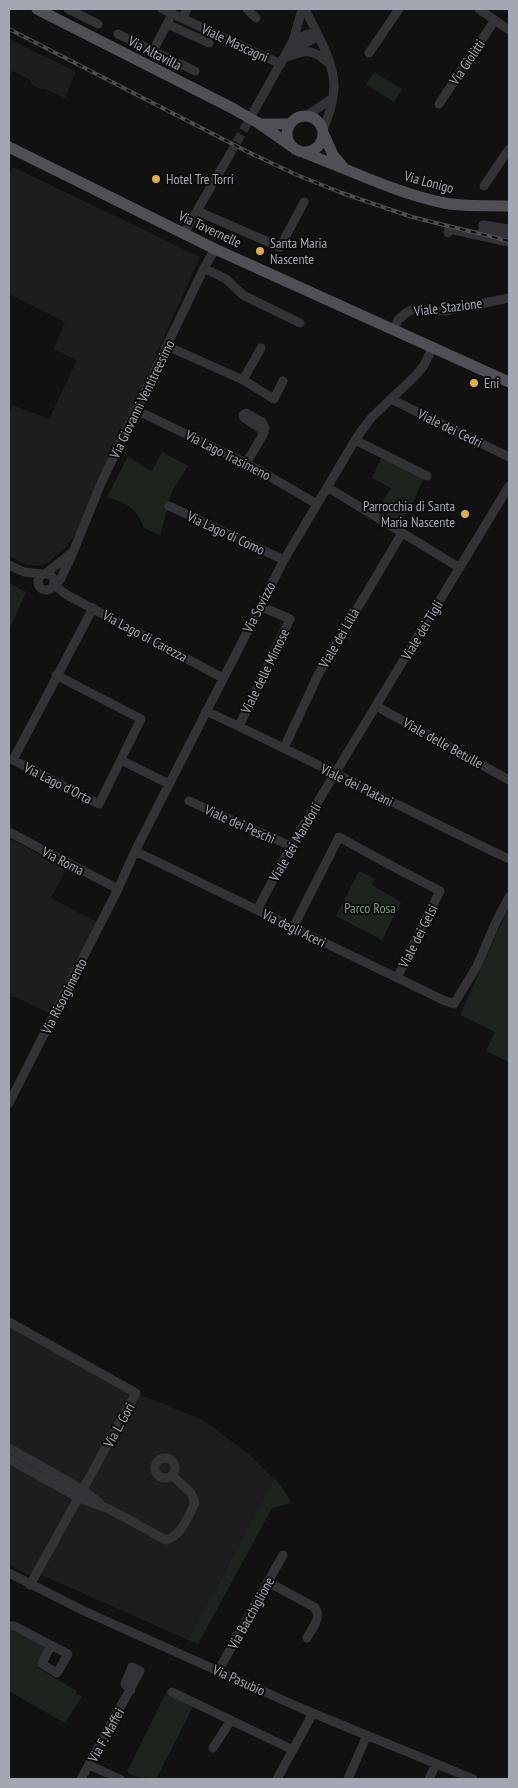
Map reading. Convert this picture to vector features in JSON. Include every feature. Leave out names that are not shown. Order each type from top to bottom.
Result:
[{"type":"main road","name":"Via Altavilla","points":[[37,9],[232,108],[260,124],[293,148]]},
{"type":"main road","points":[[323,133],[318,148],[305,153],[293,148],[287,137],[290,124],[298,118],[306,116],[315,119],[323,133],[333,155],[344,168]]},
{"type":"main road","name":"Via Altavilla","points":[[260,124],[290,124]]},
{"type":"main road","name":"Via Tavernelle","points":[[9,147],[216,249],[509,382]]},
{"type":"main road","name":"Via Lonigo","points":[[305,153],[402,191],[444,203],[470,206],[509,206]]},
{"type":"street","name":"Viale Mascagni","points":[[162,9],[283,61]]},
{"type":"street","points":[[182,18],[187,9]]},
{"type":"street","points":[[247,9],[256,18]]},
{"type":"street","points":[[304,9],[330,64],[334,83],[331,108],[323,133]]},
{"type":"street","points":[[254,111],[293,41],[304,9]]},
{"type":"street","points":[[369,53],[399,9]]},
{"type":"street","points":[[479,9],[509,30]]},
{"type":"street","points":[[74,10],[98,24]]},
{"type":"street","points":[[153,51],[172,13]]},
{"type":"street","name":"Via Giolitti","points":[[439,104],[495,20]]},
{"type":"street","points":[[167,24],[209,43]]},
{"type":"street","points":[[118,34],[194,71]]},
{"type":"street","points":[[293,41],[308,34],[318,36]]},
{"type":"street","points":[[283,61],[294,50],[318,36]]},
{"type":"street","points":[[283,61],[298,53],[313,52],[330,64]]},
{"type":"street","points":[[306,116],[333,98]]},
{"type":"street","points":[[484,186],[509,149]]},
{"type":"street","points":[[184,233],[230,154]]},
{"type":"street","points":[[197,211],[280,247],[304,202]]},
{"type":"street","points":[[509,229],[484,225],[483,230],[509,235]]},
{"type":"street","points":[[509,242],[449,229],[448,233],[509,248]]},
{"type":"street","name":"Via Giovanni Ventitreesimo","points":[[52,586],[60,580],[102,481],[204,268],[216,249]]},
{"type":"street","points":[[204,268],[226,279],[243,295],[300,323]]},
{"type":"street","name":"Viale Stazione","points":[[394,329],[398,320],[406,313],[414,310],[445,311],[509,298]]},
{"type":"street","points":[[167,346],[243,380],[274,399],[284,381]]},
{"type":"street","name":"Via Sovizzo","points":[[118,889],[135,851],[284,560],[355,440],[371,418],[422,367],[433,347]]},
{"type":"street","points":[[243,380],[261,348]]},
{"type":"street","name":"Viale dei Cedri","points":[[391,399],[509,457]]},
{"type":"street","name":"Via Lago Trasimeno","points":[[136,410],[246,463],[317,504]]},
{"type":"street","points":[[246,463],[263,435]]},
{"type":"street","points":[[355,440],[428,476]]},
{"type":"street","name":"Viale dei Tigli","points":[[335,774],[509,486]]},
{"type":"street","points":[[327,487],[460,568]]},
{"type":"street","name":"Via Lago di Como","points":[[169,506],[284,560]]},
{"type":"street","name":"Viale dei Lillà","points":[[284,748],[319,673],[402,533]]},
{"type":"street","name":"Via Giovanni Ventitreesimo","points":[[44,574],[72,552]]},
{"type":"street","points":[[9,565],[24,572],[41,589],[52,586],[50,575],[24,572]]},
{"type":"street","points":[[38,584],[38,578],[44,574]]},
{"type":"street","name":"Via Lago di Carezza","points":[[52,586],[223,678]]},
{"type":"street","name":"Viale delle Mimose","points":[[239,726],[290,619],[260,606]]},
{"type":"street","name":"Via Lago d'Orta","points":[[56,675],[141,719],[99,804],[13,760],[56,675],[93,608]]},
{"type":"street","name":"Viale delle Betulle","points":[[376,706],[509,780]]},
{"type":"street","name":"Viale dei Platani","points":[[206,711],[509,859]]},
{"type":"street","points":[[121,760],[169,784]]},
{"type":"street","name":"Viale dei Mandorli","points":[[256,910],[291,846],[335,774]]},
{"type":"street","name":"Viale dei Peschi","points":[[189,801],[291,846]]},
{"type":"street","name":"Via Roma","points":[[9,832],[118,889]]},
{"type":"street","name":"Viale dei Gelsi","points":[[293,928],[339,837],[440,891],[397,978]]},
{"type":"street","name":"Via degli Aceri","points":[[135,851],[454,1004],[478,966],[496,922],[509,897]]},
{"type":"street","name":"Via Risorgimento","points":[[9,1103],[118,889]]},
{"type":"street","name":"Via L. Gori","points":[[9,1322],[136,1393],[30,1585]]},
{"type":"street","points":[[11,1455],[166,1540],[174,1538],[178,1534],[195,1503],[191,1494],[173,1476]]},
{"type":"street","name":"Via Bacchiglione","points":[[218,1671],[283,1555]]},
{"type":"street","name":"Via Pasubio","points":[[9,1573],[82,1610],[218,1671],[313,1713],[473,1779]]},
{"type":"street","points":[[268,1582],[318,1611],[318,1617],[307,1638]]},
{"type":"street","points":[[9,1626],[14,1626],[51,1645]]},
{"type":"street","name":"Via F. Maffei","points":[[81,1779],[130,1690]]},
{"type":"street","points":[[172,1692],[293,1750]]},
{"type":"street","points":[[277,1779],[313,1713]]},
{"type":"street","points":[[213,1748],[231,1720]]},
{"type":"street","points":[[348,1779],[367,1735]]},
{"type":"street","points":[[89,1764],[120,1779]]},
{"type":"street","points":[[429,1779],[436,1764]]},
{"type":"shaded area","points":[[9,39],[76,72],[65,98],[43,88],[33,86],[30,80],[13,71],[9,78]]},
{"type":"shaded area","points":[[13,167],[200,257],[75,535],[66,547],[49,562],[38,566],[27,565],[9,556],[9,415],[12,405],[49,419],[77,360],[53,349],[65,322],[9,294],[9,176]]},
{"type":"shaded area","points":[[9,838],[67,869],[51,898],[97,922],[51,1014],[9,996]]},
{"type":"shaded area","points":[[9,1327],[131,1395],[30,1576],[9,1564]]},
{"type":"shaded area","points":[[136,1393],[201,1419],[249,1454],[275,1478],[188,1640],[37,1573]]},
{"type":"green space","points":[[374,72],[402,89],[394,102],[366,84]]},
{"type":"green space","points":[[162,452],[188,466],[172,491],[160,535],[144,528],[138,515],[130,507],[107,497],[128,456],[152,471]]},
{"type":"green space","points":[[381,458],[424,478],[414,500],[409,498],[414,501],[400,524],[378,509],[391,488],[372,478]]},
{"type":"green space","points":[[9,583],[26,592],[9,630]]},
{"type":"green space","name":"Parco Rosa","points":[[359,871],[375,879],[372,885],[401,902],[382,940],[336,916]]},
{"type":"green space","points":[[509,906],[509,1062],[486,1051],[495,1032],[460,1015]]},
{"type":"green space","points":[[275,1478],[292,1503],[272,1508],[198,1644],[188,1640]]},
{"type":"green space","points":[[11,1630],[46,1647],[38,1668],[77,1691],[76,1694],[82,1696],[65,1723],[9,1691],[9,1635]]},
{"type":"green space","points":[[167,1691],[195,1703],[156,1779],[144,1777],[141,1779],[127,1772]]},
{"type":"tunnel","points":[[230,154],[253,113]]},
{"type":"railway","points":[[9,29],[250,153],[297,175],[412,217],[509,241]]},
{"type":"place","name":"Hotel Tre Torri","points":[[156,179]]},
{"type":"place","name":"Santa Maria Nascente","points":[[260,251]]},
{"type":"place","name":"Eni","points":[[474,383]]},
{"type":"place","name":"Parrocchia di Santa Maria Nascente","points":[[465,514]]}]
